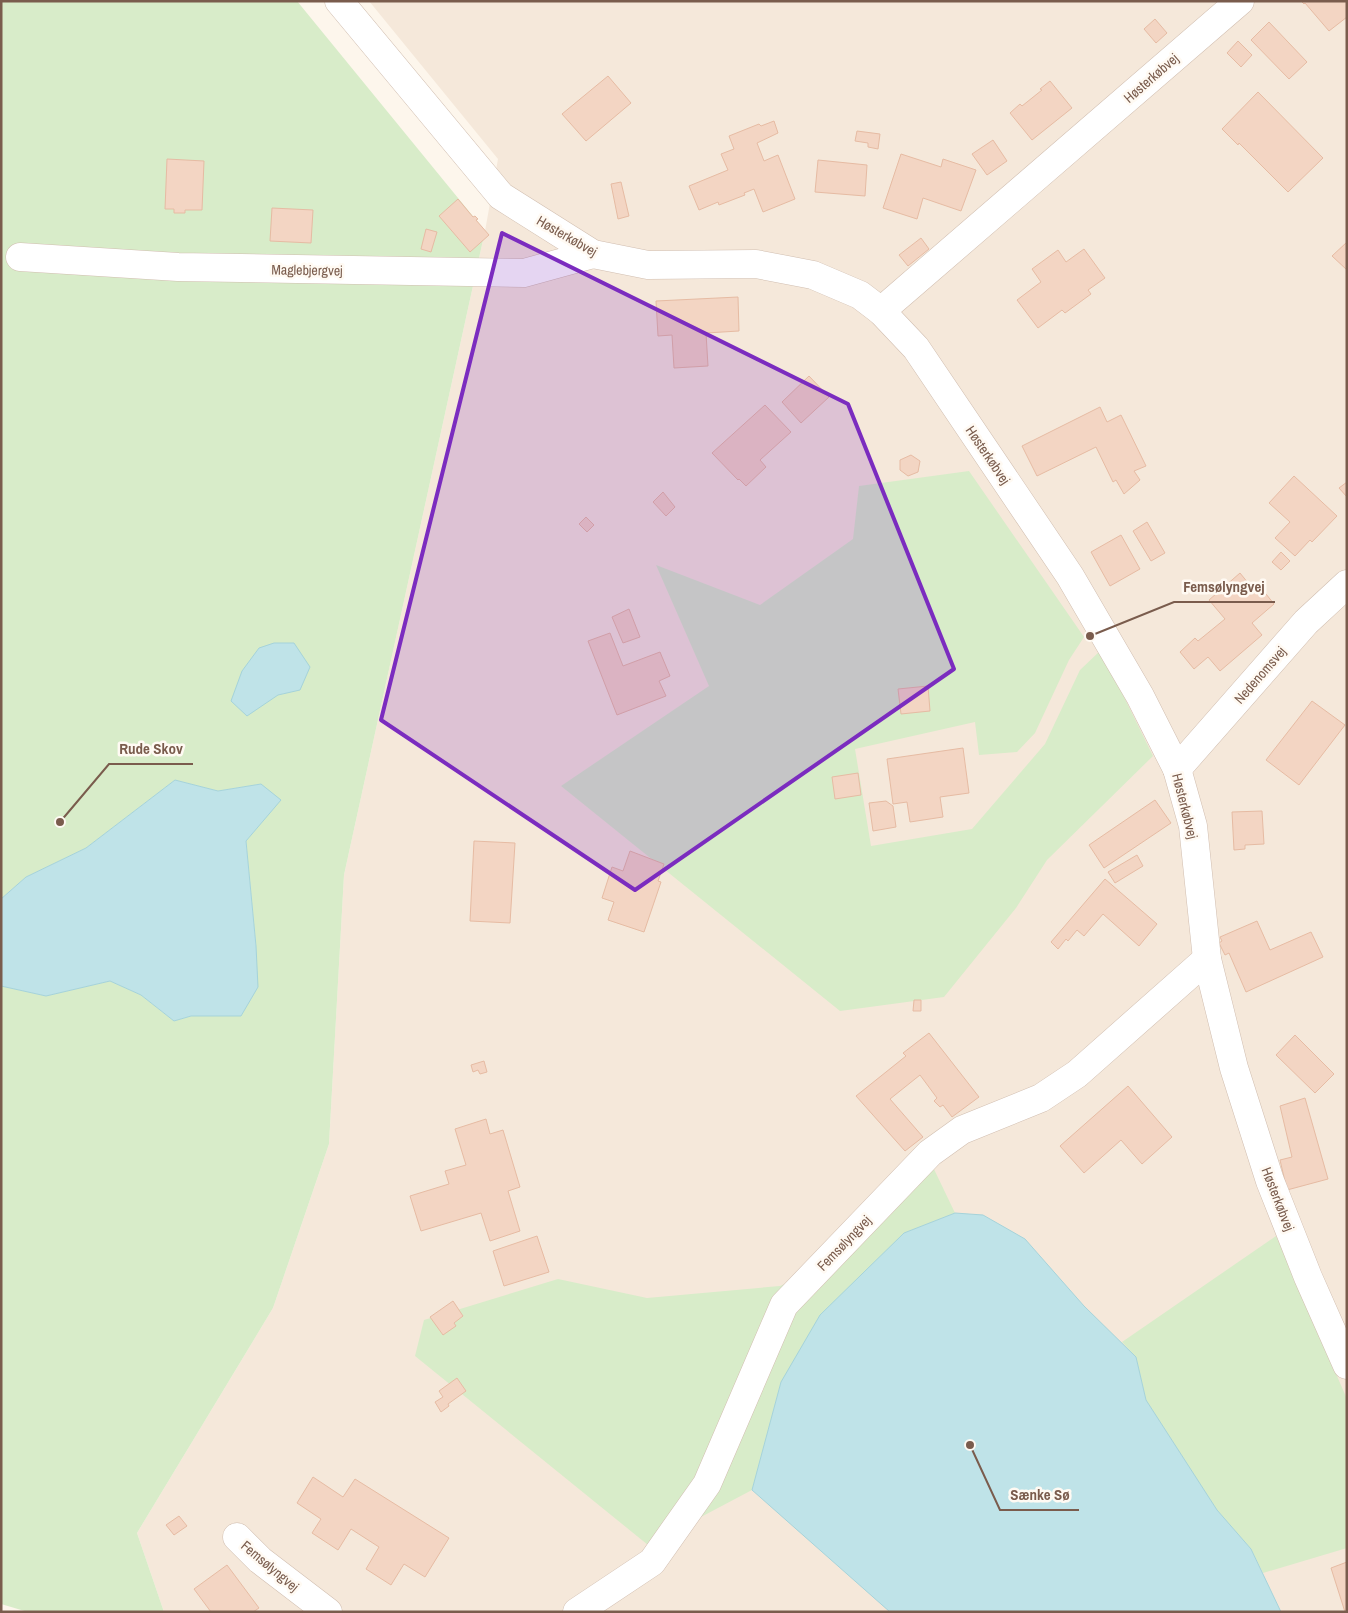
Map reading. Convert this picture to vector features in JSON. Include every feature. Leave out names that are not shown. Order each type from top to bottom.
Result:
[{"type":"street","name":"Høsterkøbvej","points":[[339,1],[501,196],[593,254],[648,265],[756,264],[813,275],[860,295],[881,311],[916,348],[1070,576],[1140,696],[1177,769],[1193,826],[1207,959],[1234,1068],[1270,1181],[1308,1277],[1347,1365]]},
{"type":"street","name":"Høsterkøbvej","points":[[881,311],[1240,1]]},
{"type":"street","name":"Maglebjergvej","points":[[20,257],[202,268],[524,273],[593,254]]},
{"type":"street","name":"Nedenomsvej","points":[[1177,769],[1306,622],[1347,584]]},
{"type":"street","name":"Femsølyngvej","points":[[577,1612],[652,1562],[707,1484],[784,1305],[930,1153],[962,1130],[1041,1098],[1077,1074],[1207,959]]},
{"type":"street","name":"Femsølyngvej","points":[[237,1538],[260,1560],[328,1612]]},
{"type":"highlighted area","points":[[502,233],[848,404],[954,669],[635,890],[381,720]]},
{"type":"shaded area","points":[[369,1],[1347,1],[1347,1612],[164,1612],[137,1533],[273,1308],[329,1144],[344,875],[485,231],[498,159]]},
{"type":"green space","points":[[1,1],[297,1],[485,231],[344,875],[329,1144],[273,1308],[137,1533],[164,1612],[28,1612],[1,1604],[1,986],[46,996],[110,981],[141,995],[174,1021],[191,1016],[241,1016],[256,946],[246,841],[261,784],[218,791],[175,780],[86,848],[26,877],[1,899]],"holes":[[[310,667],[300,689],[278,695]]]},
{"type":"green space","points":[[969,471],[1084,637],[1069,660],[1035,733],[1017,752],[979,755],[975,722],[855,749],[871,846],[972,829],[1045,744],[1080,670],[1101,650],[1153,756],[1047,860],[1016,908],[944,997],[840,1011],[561,786],[709,686],[656,565],[760,605],[853,539],[859,486]]},
{"type":"green space","points":[[932,1165],[955,1213],[904,1233],[781,1382],[752,1490],[648,1545],[415,1356],[424,1320],[558,1279],[647,1298],[780,1286],[839,1261]]},
{"type":"green space","points":[[1276,1236],[1347,1399],[1347,1548],[1263,1573],[1251,1549],[1217,1510],[1146,1400],[1136,1357],[1122,1342]]},
{"type":"water","points":[[274,643],[294,643],[310,667],[300,690],[278,695],[247,716],[231,701],[242,671],[259,648]]},
{"type":"water","points":[[175,780],[218,791],[261,784],[281,800],[246,841],[258,987],[241,1016],[191,1016],[174,1021],[141,995],[110,981],[46,996],[1,986],[1,899],[26,877],[86,848]]},
{"type":"water","points":[[955,1213],[983,1215],[1025,1239],[1084,1306],[1136,1357],[1146,1400],[1217,1510],[1251,1549],[1281,1612],[890,1612],[752,1490],[781,1382],[820,1315],[904,1233]]},
{"type":"building","points":[[1301,1],[1347,1],[1347,17],[1329,31],[1305,3]]},
{"type":"building","points":[[1155,19],[1167,33],[1156,43],[1144,29]]},
{"type":"building","points":[[1269,22],[1307,62],[1289,79],[1251,40]]},
{"type":"building","points":[[1238,41],[1252,55],[1241,67],[1227,53]]},
{"type":"building","points":[[608,76],[631,103],[586,141],[562,114]]},
{"type":"building","points":[[1050,81],[1072,108],[1032,140],[1010,113],[1042,90],[1040,89]]},
{"type":"building","points":[[1258,92],[1323,158],[1288,192],[1239,143],[1238,145],[1222,129]]},
{"type":"building","points":[[774,121],[778,133],[757,143],[764,161],[778,155],[795,199],[763,212],[754,189],[744,193],[745,195],[719,205],[718,202],[699,210],[689,186],[728,170],[721,154],[734,149],[729,136],[759,124],[761,126]]},
{"type":"building","points":[[857,131],[880,134],[878,149],[868,147],[868,143],[855,141]]},
{"type":"building","points":[[993,140],[1007,161],[987,175],[972,154]]},
{"type":"building","points":[[901,154],[941,167],[943,159],[976,170],[961,211],[923,198],[917,219],[883,208]]},
{"type":"building","points":[[167,159],[204,161],[202,210],[185,210],[185,213],[174,213],[174,209],[165,209]]},
{"type":"building","points":[[818,160],[867,165],[865,196],[815,192]]},
{"type":"building","points":[[621,182],[629,216],[618,219],[611,184]]},
{"type":"building","points":[[458,199],[473,217],[475,216],[478,219],[476,220],[489,235],[470,252],[439,216]]},
{"type":"building","points":[[272,208],[313,210],[311,243],[270,241]]},
{"type":"building","points":[[426,229],[437,232],[431,252],[421,249]]},
{"type":"building","points":[[921,238],[929,249],[908,266],[899,255]]},
{"type":"building","points":[[1347,242],[1347,270],[1332,256]]},
{"type":"building","points":[[1084,249],[1105,278],[1088,290],[1091,294],[1065,313],[1062,310],[1038,328],[1017,300],[1041,282],[1032,269],[1058,250],[1066,262]]},
{"type":"building","points":[[738,297],[739,331],[706,333],[708,366],[674,368],[672,335],[658,336],[656,301]]},
{"type":"building","points":[[809,376],[829,397],[801,423],[782,402]]},
{"type":"building","points":[[765,405],[791,432],[760,460],[766,467],[746,486],[712,453]]},
{"type":"building","points":[[1100,407],[1107,422],[1121,415],[1146,466],[1134,471],[1140,480],[1124,494],[1116,480],[1113,482],[1096,447],[1037,476],[1022,446]]},
{"type":"building","points":[[911,455],[920,461],[918,472],[908,476],[900,470],[900,460]]},
{"type":"building","points":[[1294,476],[1337,516],[1312,542],[1310,540],[1295,556],[1275,538],[1290,522],[1269,503]]},
{"type":"building","points":[[1347,482],[1347,497],[1339,488]]},
{"type":"building","points":[[663,492],[675,507],[666,516],[653,502]]},
{"type":"building","points":[[586,517],[594,525],[587,532],[579,524]]},
{"type":"building","points":[[1147,522],[1165,553],[1151,561],[1133,531]]},
{"type":"building","points":[[1121,535],[1140,569],[1110,586],[1091,552]]},
{"type":"building","points":[[1281,552],[1290,561],[1281,570],[1272,562]]},
{"type":"building","points":[[1240,573],[1257,594],[1262,589],[1274,604],[1252,623],[1262,635],[1220,671],[1208,657],[1194,669],[1180,652],[1195,638],[1198,641],[1225,619],[1209,600]]},
{"type":"building","points":[[629,609],[640,637],[623,643],[612,617]]},
{"type":"building","points":[[610,633],[623,666],[660,652],[670,676],[659,681],[666,696],[617,715],[588,641]]},
{"type":"building","points":[[928,686],[930,711],[901,714],[898,689]]},
{"type":"building","points":[[1312,701],[1345,725],[1299,785],[1266,760]]},
{"type":"building","points":[[963,748],[969,793],[940,797],[943,817],[910,822],[907,802],[893,804],[887,759]]},
{"type":"building","points":[[858,773],[861,795],[835,799],[832,777]]},
{"type":"building","points":[[1155,800],[1171,823],[1104,868],[1089,845]]},
{"type":"building","points":[[886,801],[893,806],[896,827],[873,831],[869,803]]},
{"type":"building","points":[[1262,811],[1264,844],[1245,845],[1245,849],[1234,850],[1232,812]]},
{"type":"building","points":[[474,841],[515,843],[510,923],[470,921]]},
{"type":"building","points":[[630,851],[664,864],[658,881],[661,882],[644,932],[608,920],[614,902],[602,898],[612,867],[623,871]]},
{"type":"building","points":[[1137,855],[1143,866],[1115,883],[1108,872]]},
{"type":"building","points":[[1105,879],[1157,924],[1139,946],[1103,914],[1084,936],[1077,930],[1058,949],[1051,942]]},
{"type":"building","points":[[1257,921],[1270,950],[1311,932],[1323,957],[1246,992],[1229,953],[1225,955],[1219,943],[1222,941],[1220,937]]},
{"type":"building","points":[[914,1000],[921,1000],[921,1011],[913,1011]]},
{"type":"building","points":[[929,1033],[979,1097],[952,1117],[943,1105],[940,1107],[934,1101],[937,1098],[920,1075],[890,1099],[923,1137],[905,1151],[856,1096],[906,1056],[903,1053]]},
{"type":"building","points":[[1295,1035],[1334,1074],[1315,1093],[1276,1055]]},
{"type":"building","points":[[484,1061],[487,1072],[480,1074],[478,1070],[473,1072],[471,1065]]},
{"type":"building","points":[[1128,1086],[1172,1137],[1142,1164],[1121,1140],[1084,1173],[1060,1146]]},
{"type":"building","points":[[1305,1098],[1328,1179],[1287,1190],[1280,1160],[1292,1157],[1280,1106]]},
{"type":"building","points":[[486,1119],[490,1134],[503,1130],[520,1187],[508,1191],[520,1231],[490,1241],[481,1213],[421,1231],[410,1196],[449,1184],[445,1171],[466,1165],[455,1129]]},
{"type":"building","points":[[537,1236],[549,1272],[504,1286],[493,1251]]},
{"type":"building","points":[[453,1301],[463,1316],[454,1323],[456,1326],[443,1335],[430,1317]]},
{"type":"building","points":[[457,1378],[466,1391],[448,1404],[449,1406],[441,1412],[435,1402],[443,1397],[439,1391]]},
{"type":"building","points":[[313,1477],[343,1497],[355,1479],[449,1538],[425,1577],[404,1564],[391,1585],[366,1569],[379,1547],[351,1529],[338,1550],[312,1533],[321,1519],[297,1503]]},
{"type":"building","points":[[179,1516],[187,1526],[174,1535],[166,1525]]},
{"type":"building","points":[[1347,1562],[1347,1612],[1345,1612],[1331,1568]]},
{"type":"building","points":[[227,1565],[259,1608],[253,1612],[211,1612],[194,1589]]},
{"type":"place","name":"Femsølyngvej","points":[[1090,636]]},
{"type":"place","name":"Rude Skov","points":[[60,822]]},
{"type":"place","name":"Sænke Sø","points":[[970,1445]]}]
